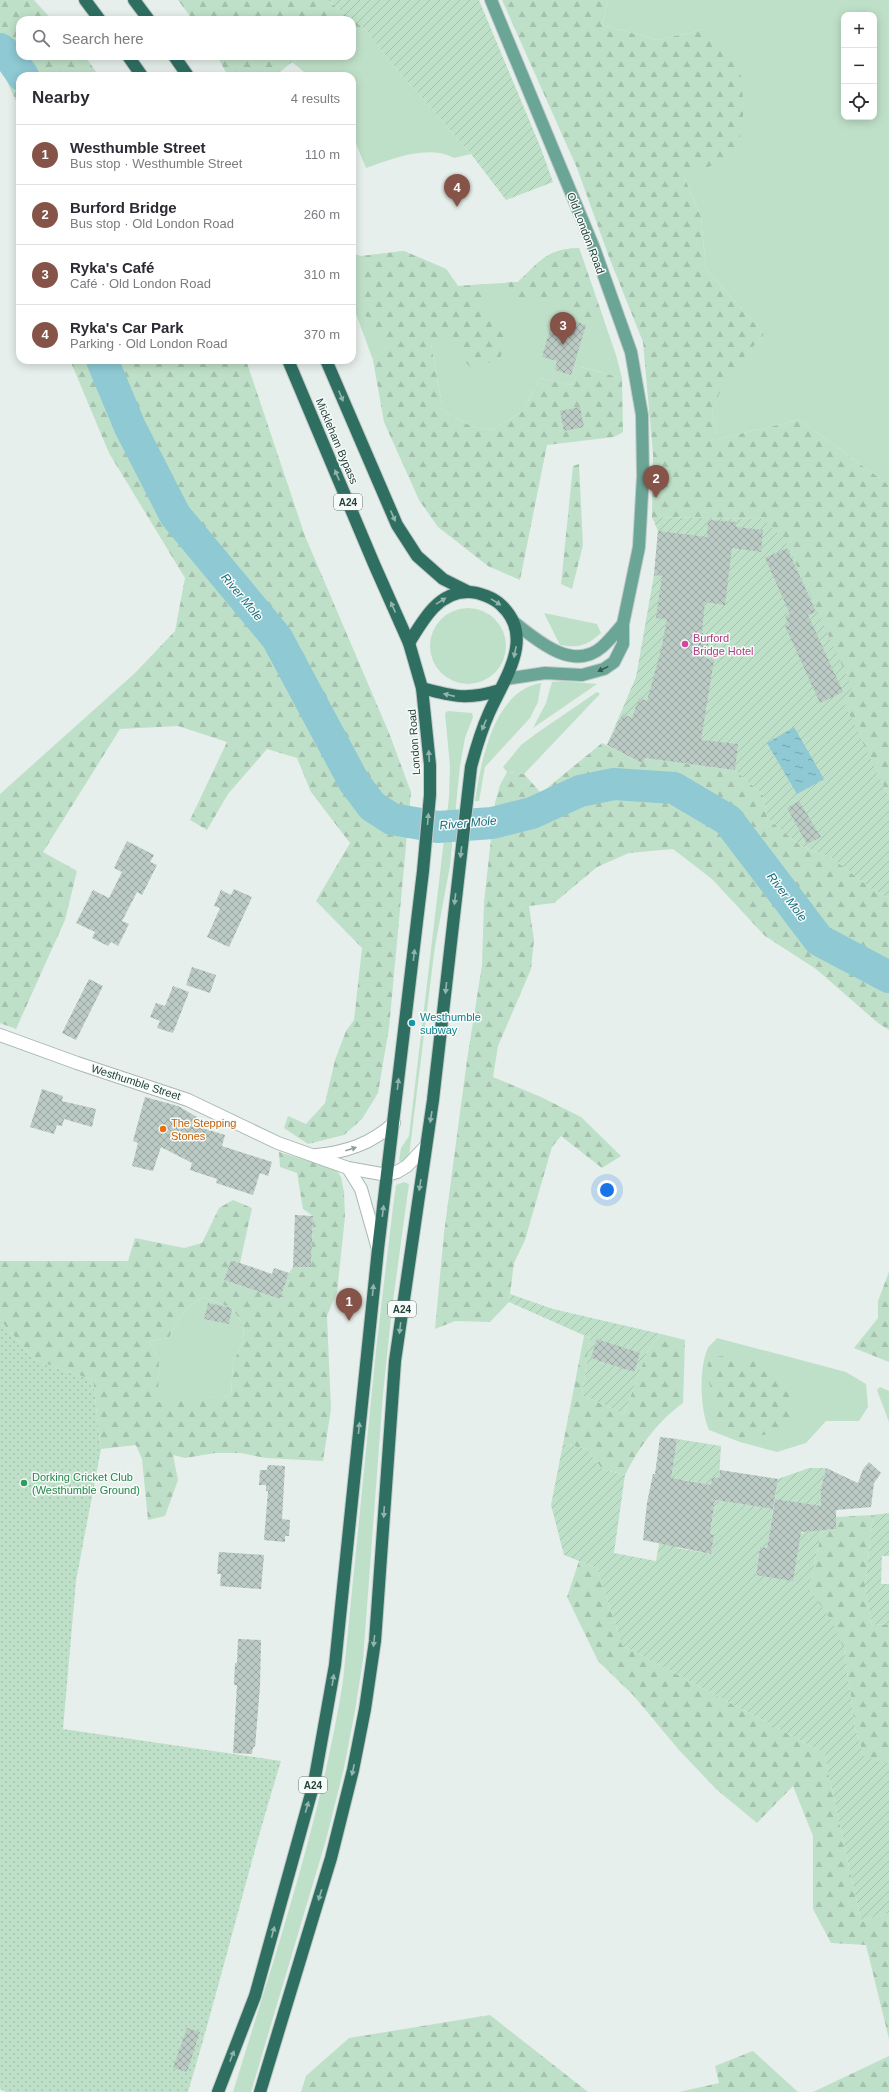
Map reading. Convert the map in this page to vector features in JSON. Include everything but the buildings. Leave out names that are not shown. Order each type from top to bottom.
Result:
[{"type":"highway","points":[[84,0],[97,16]]},
{"type":"highway","points":[[134,0],[146,16]]},
{"type":"highway","points":[[131,60],[139,72]]},
{"type":"highway","points":[[177,60],[185,72]]},
{"type":"highway","name":"Mickleham Bypass","points":[[290,364],[374,564],[410,643]]},
{"type":"highway","name":"Mickleham Bypass","points":[[328,364],[397,525],[417,556],[444,578],[469,592]]},
{"type":"highway","points":[[469,592],[484,595],[497,602],[509,612],[515,623],[518,640],[514,659],[503,685],[470,698],[455,697],[422,688],[410,643],[425,617],[436,604],[451,596],[469,592]]},
{"type":"highway","name":"A24","points":[[260,2092],[331,1858],[353,1770],[365,1709],[375,1633],[396,1361],[433,1100],[467,800],[477,741],[503,685]]},
{"type":"highway","name":"London Road","points":[[394,1123],[423,871],[430,794],[428,730],[422,688]]},
{"type":"highway","name":"A24","points":[[218,2092],[255,1996],[314,1783],[326,1726],[335,1665],[378,1249],[394,1123]]},
{"type":"main road","name":"Old London Road","points":[[491,0],[585,225],[631,352],[642,415],[643,476],[639,547],[623,624]]},
{"type":"main road","points":[[515,623],[549,648],[567,655],[584,656],[601,648],[623,624]]},
{"type":"main road","points":[[503,685],[545,673],[582,675],[604,669],[614,662],[623,644],[623,624]]},
{"type":"street","name":"Westhumble Street","points":[[0,1035],[77,1063],[188,1100],[278,1143],[348,1168],[387,1175]]},
{"type":"street","name":"Westhumble Street","points":[[313,1155],[338,1153],[366,1144],[381,1135],[394,1123]]},
{"type":"street","points":[[387,1175],[397,1172],[407,1166],[426,1146]]},
{"type":"street","points":[[348,1168],[361,1189],[378,1249]]},
{"type":"green space","points":[[0,0],[34,0],[48,16],[16,16],[16,60],[88,60],[96,72],[16,72],[16,101],[0,66]]},
{"type":"green space","points":[[178,0],[327,0],[348,16],[190,16]]},
{"type":"green space","points":[[327,0],[479,0],[540,146],[553,182],[506,200],[471,154],[394,66],[365,29],[356,22],[356,16],[348,16]]},
{"type":"green space","points":[[502,0],[608,0],[602,25],[657,40],[707,29],[739,60],[744,109],[737,156],[684,176],[701,217],[706,269],[764,334],[726,377],[712,412],[718,439],[799,420],[889,485],[889,797],[843,703],[763,519],[652,517],[653,454],[643,342],[609,257],[577,168]]},
{"type":"green space","points":[[608,0],[889,0],[889,485],[799,420],[718,439],[712,412],[725,377],[764,334],[706,269],[701,217],[684,176],[707,29],[657,40],[602,25]]},
{"type":"green space","points":[[356,22],[365,29],[356,33]]},
{"type":"green space","points":[[365,29],[394,66],[471,154],[454,158],[433,152],[410,154],[366,168],[356,144],[356,72],[304,72],[292,62],[297,60],[356,60],[356,33]]},
{"type":"green space","points":[[219,60],[297,60],[280,72],[226,72]]},
{"type":"green space","points":[[579,248],[616,355],[622,378],[582,367],[572,385],[540,378],[523,411],[492,430],[473,427],[443,411],[431,344],[398,337],[373,360],[356,314],[356,254],[361,256],[404,251],[446,269],[458,286],[518,282],[539,262],[551,254],[568,249]]},
{"type":"green space","points":[[579,248],[604,320],[582,320],[553,299],[517,304],[507,282],[518,282],[539,262],[551,254],[568,249]]},
{"type":"green space","points":[[404,251],[446,269],[458,286],[486,284],[484,308],[505,338],[500,360],[470,367],[445,339],[431,344],[443,411],[473,427],[492,430],[523,411],[540,378],[572,385],[581,367],[622,378],[623,432],[614,437],[547,445],[520,580],[488,566],[438,527],[419,500],[384,422],[373,360],[389,345],[361,310],[361,256]]},
{"type":"green space","points":[[72,364],[247,364],[305,536],[389,733],[411,792],[389,1028],[378,1093],[362,1119],[344,1135],[308,1144],[284,1128],[288,1116],[306,1124],[325,1103],[335,1060],[346,1031],[354,1020],[362,948],[316,901],[350,843],[311,792],[297,758],[267,749],[228,794],[207,830],[190,820],[227,742],[178,726],[120,729],[43,852],[77,871],[65,920],[16,1029],[0,1023],[0,794],[135,673],[175,631],[185,578],[109,453]]},
{"type":"green space","points":[[579,464],[583,545],[572,589],[561,584],[573,466]]},
{"type":"green space","points":[[652,517],[763,519],[785,540],[852,687],[844,703],[889,797],[889,898],[872,889],[832,858],[801,846],[768,819],[763,795],[735,770],[645,758],[642,763],[607,745],[636,677],[654,575],[658,531]]},
{"type":"green space","points":[[468,608],[483,611],[495,619],[503,631],[506,646],[503,661],[495,673],[483,681],[468,684],[453,681],[441,673],[433,661],[430,646],[433,631],[441,619],[453,611]]},
{"type":"green space","points":[[544,613],[597,624],[601,633],[591,641],[582,645],[560,645]]},
{"type":"green space","points":[[564,681],[597,684],[533,728],[546,703],[552,682]]},
{"type":"green space","points":[[541,683],[538,702],[530,718],[485,767],[479,801],[475,801],[481,767],[492,730],[511,699],[525,689]]},
{"type":"green space","points":[[597,692],[600,694],[524,774],[507,772],[503,767],[521,745]]},
{"type":"green space","points":[[448,711],[472,713],[473,717],[465,738],[460,766],[450,866],[435,946],[409,1154],[403,1161],[399,1161],[401,1148],[409,1136],[449,797],[450,766],[445,713]]},
{"type":"green space","points":[[602,743],[642,763],[645,758],[735,770],[763,795],[768,819],[801,846],[832,858],[872,889],[889,898],[889,1030],[878,1023],[816,969],[765,936],[712,879],[673,849],[629,853],[597,867],[554,903],[529,906],[534,940],[531,969],[498,1046],[493,1077],[541,1097],[581,1117],[621,1156],[602,1168],[561,1136],[552,1147],[525,1240],[514,1263],[509,1302],[490,1322],[455,1321],[435,1329],[444,1233],[467,1060],[482,965],[484,902],[495,803],[500,785],[507,772],[524,774],[541,793]]},
{"type":"green space","points":[[279,1152],[336,1169],[341,1177],[344,1192],[345,1217],[337,1292],[327,1316],[331,1409],[323,1461],[265,1458],[241,1453],[215,1453],[185,1458],[173,1455],[178,1480],[165,1516],[148,1520],[142,1459],[136,1445],[101,1449],[93,1380],[35,1360],[0,1320],[0,1261],[128,1261],[135,1238],[184,1248],[202,1243],[219,1208],[233,1200],[252,1208],[240,1263],[231,1260],[224,1280],[280,1299],[289,1273],[293,1267],[311,1267],[313,1216],[303,1209],[297,1173],[280,1167]],"holes":[[[203,1297],[232,1308],[243,1324],[244,1341],[233,1362],[231,1396],[158,1402],[159,1360],[149,1341],[169,1338],[182,1314]]]},
{"type":"green space","points":[[404,1182],[409,1184],[392,1308],[383,1394],[363,1660],[355,1711],[344,1768],[326,1840],[251,2092],[233,2092],[295,1888],[334,1733],[343,1681],[376,1350],[393,1207],[396,1185]]},
{"type":"green space","points":[[889,1272],[889,1362],[854,1348],[878,1318],[878,1301]]},
{"type":"green space","points":[[510,1294],[553,1309],[661,1334],[647,1352],[624,1414],[582,1395],[590,1338],[509,1302]]},
{"type":"green space","points":[[203,1297],[232,1308],[243,1324],[244,1341],[233,1362],[231,1396],[157,1403],[159,1360],[149,1341],[169,1338],[182,1314]]},
{"type":"green space","points":[[0,1320],[35,1360],[93,1380],[101,1449],[76,1581],[63,1729],[281,1761],[188,2092],[6,2092],[0,2089]]},
{"type":"green space","points":[[661,1334],[685,1340],[683,1403],[657,1427],[637,1454],[625,1475],[602,1469],[587,1449],[563,1444],[584,1336],[590,1338],[582,1395],[624,1414],[647,1352]]},
{"type":"green space","points":[[717,1338],[846,1372],[866,1384],[868,1407],[859,1421],[826,1421],[806,1443],[777,1452],[740,1442],[709,1430],[702,1401],[702,1379],[704,1358],[708,1348]]},
{"type":"green space","points":[[728,1355],[752,1359],[766,1373],[789,1388],[792,1407],[789,1417],[778,1429],[761,1436],[733,1439],[712,1419],[720,1406],[709,1383],[707,1371],[708,1365],[710,1358]]},
{"type":"green space","points":[[880,1387],[889,1391],[889,1422],[877,1390]]},
{"type":"green space","points":[[677,1439],[721,1446],[719,1478],[713,1477],[711,1485],[684,1480],[677,1548],[711,1554],[714,1535],[710,1534],[715,1500],[773,1509],[767,1548],[760,1547],[756,1574],[793,1580],[799,1542],[790,1531],[804,1533],[808,1505],[775,1499],[778,1479],[809,1468],[826,1468],[821,1489],[822,1530],[809,1588],[833,1623],[844,1649],[855,1727],[864,1757],[889,1763],[889,1913],[861,1921],[824,1753],[622,1645],[597,1568],[564,1555],[551,1505],[563,1444],[587,1449],[602,1469],[625,1475],[614,1553],[656,1561]]},
{"type":"green space","points":[[889,1513],[889,1556],[882,1556],[881,1584],[889,1584],[889,1624],[872,1625],[865,1588],[873,1515]]},
{"type":"green space","points":[[873,1515],[865,1588],[872,1625],[889,1624],[889,1763],[864,1758],[855,1727],[844,1649],[809,1588],[822,1530],[836,1529],[836,1517]]},
{"type":"green space","points":[[579,1561],[597,1568],[622,1645],[824,1753],[861,1921],[889,1913],[889,2039],[866,1945],[831,1943],[813,1909],[813,1836],[793,1786],[757,1823],[716,1789],[679,1750],[633,1695],[598,1661],[567,1597]]},
{"type":"green space","points":[[490,2015],[588,2092],[301,2092],[306,2076],[349,2038]]},
{"type":"green space","points":[[753,2051],[798,2092],[679,2092],[719,2083],[715,2066]]},
{"type":"green space","points":[[889,2056],[889,2092],[813,2092]]},
{"type":"water","points":[[794,727],[824,779],[797,794],[767,743]]},
{"type":"waterway","name":"River Mole","points":[[0,49],[9,56],[20,72]]},
{"type":"waterway","name":"River Mole","points":[[104,364],[130,427],[175,515],[277,638],[354,782],[372,806],[392,819],[438,827],[492,823],[532,813],[580,791],[614,784],[674,788],[728,820],[819,940],[889,977]]},
{"type":"place","name":"Ryka's Car Park","points":[[457,207]]},
{"type":"place","name":"Ryka's Café","points":[[563,345]]},
{"type":"place","name":"Burford Bridge","points":[[656,498]]},
{"type":"place","name":"Burford Bridge Hotel","points":[[685,644]]},
{"type":"place","name":"Westhumble subway","points":[[412,1023]]},
{"type":"place","name":"The Stepping Stones","points":[[163,1129]]},
{"type":"place","name":"Westhumble Street","points":[[349,1321]]},
{"type":"place","name":"Dorking Cricket Club (Westhumble Ground)","points":[[24,1483]]}]
